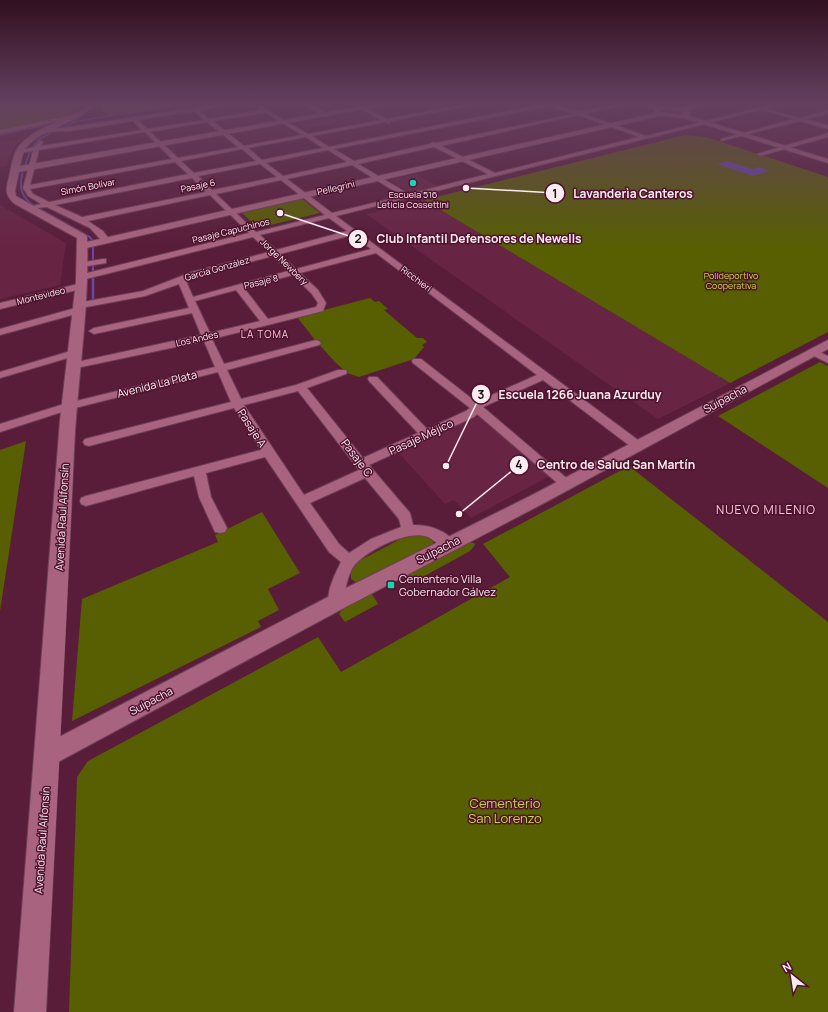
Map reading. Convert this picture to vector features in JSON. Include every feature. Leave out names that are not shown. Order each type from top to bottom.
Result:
[{"type":"main road","points":[[20,151],[26,168]]},
{"type":"main road","points":[[82,246],[82,237],[70,229],[18,202],[12,197],[10,191],[26,168],[125,151]]},
{"type":"main road","name":"Avenida Raúl Alfonsín","points":[[30,1012],[48,755],[68,406],[80,308],[89,269],[82,246]]},
{"type":"street","points":[[35,151],[26,168],[26,188],[30,195],[50,204],[102,233],[106,240]]},
{"type":"street","name":"Jorge Newbery","points":[[169,151],[316,292],[322,303],[320,309]]},
{"type":"street","points":[[26,188],[226,151]]},
{"type":"street","name":"Ricchieri","points":[[248,151],[305,196],[638,446]]},
{"type":"street","name":"Simón Bolívar","points":[[30,208],[317,151]]},
{"type":"street","points":[[332,151],[407,196]]},
{"type":"street","name":"Pasaje 6","points":[[80,220],[407,151]]},
{"type":"street","points":[[448,151],[494,175]]},
{"type":"street","name":"Pellegrini","points":[[82,246],[497,151]]},
{"type":"street","name":"Pasaje Capuchinos","points":[[89,269],[255,234],[590,151]]},
{"type":"street","points":[[760,154],[770,151]]},
{"type":"street","points":[[797,151],[828,161]]},
{"type":"street","name":"García González","points":[[0,332],[80,308],[144,293],[195,274],[353,232]]},
{"type":"street","name":"Pasaje 8","points":[[94,331],[193,305],[240,288],[377,250]]},
{"type":"street","name":"Montevideo","points":[[0,306],[89,269]]},
{"type":"street","name":"Pasaje A","points":[[180,280],[222,368],[237,404],[334,548],[349,561]]},
{"type":"street","points":[[240,288],[266,322]]},
{"type":"street","name":"Los Andes","points":[[0,375],[73,360],[207,337],[320,309]]},
{"type":"street","name":"Avenida La Plata","points":[[0,428],[68,406],[316,343]]},
{"type":"street","name":"Suipacha","points":[[48,755],[335,603],[566,484],[828,344]]},
{"type":"street","points":[[813,352],[828,360]]},
{"type":"street","points":[[417,361],[477,408],[566,484]]},
{"type":"street","points":[[89,442],[300,387],[342,372]]},
{"type":"street","name":"Pasaje Méjico","points":[[302,501],[426,435],[470,414],[481,403],[544,376]]},
{"type":"street","points":[[373,379],[426,435]]},
{"type":"street","name":"Pasaje C","points":[[300,387],[334,427],[364,468],[405,517],[408,531]]},
{"type":"street","points":[[86,501],[268,452]]},
{"type":"street","points":[[199,471],[205,497],[220,528]]},
{"type":"street","points":[[335,603],[336,590],[349,561],[363,550],[395,534],[418,530],[440,535],[450,544]]},
{"type":"shaded area","points":[[0,151],[13,151],[6,167],[0,168]]},
{"type":"shaded area","points":[[728,161],[752,169],[759,167],[769,171],[752,176],[717,164]]},
{"type":"shaded area","name":"Escuela 516 Leticia Cossettini","points":[[416,174],[438,186],[410,193],[389,180]]},
{"type":"shaded area","points":[[424,200],[730,383],[658,419],[366,214]]},
{"type":"shaded area","points":[[0,205],[66,243],[60,285],[0,299]]},
{"type":"shaded area","points":[[481,415],[550,476],[471,518],[454,500],[445,504],[398,452]]},
{"type":"green space","name":"Polideportivo Cooperativa","points":[[620,151],[749,151],[828,177],[828,332],[730,383],[424,200]]},
{"type":"green space","points":[[301,198],[320,213],[258,228],[241,212]]},
{"type":"green space","points":[[370,298],[375,302],[379,301],[388,309],[384,310],[417,338],[423,338],[427,342],[422,345],[424,347],[414,359],[359,377],[347,373],[335,362],[297,317]]},
{"type":"green space","points":[[820,362],[828,366],[828,488],[718,416]]},
{"type":"green space","points":[[26,441],[0,611],[0,450]]},
{"type":"green space","name":"Cementerio San Lorenzo","points":[[629,466],[828,622],[828,1012],[69,1012],[77,777],[88,761],[318,637],[341,672],[510,577],[483,544]]},
{"type":"green space","points":[[262,512],[300,573],[268,589],[279,610],[258,621],[261,627],[72,721],[82,599],[218,542],[215,535]]},
{"type":"green space","points":[[418,534],[429,536],[433,540],[433,544],[362,583],[351,579],[352,568],[359,561],[408,535]]},
{"type":"green space","points":[[467,542],[474,543],[475,545],[470,551],[410,584],[404,577],[426,562]]},
{"type":"green space","points":[[372,594],[378,604],[345,622],[339,614],[342,609]]},
{"type":"waterway","points":[[25,166],[30,151]]},
{"type":"waterway","points":[[22,176],[23,171]]},
{"type":"waterway","points":[[22,175],[22,193],[34,206]]},
{"type":"waterway","points":[[38,208],[90,237],[93,242]]},
{"type":"waterway","points":[[93,246],[93,271]]},
{"type":"waterway","points":[[93,277],[93,301]]},
{"type":"place","name":"Escuela 516 Leticia Cossettini","points":[[413,183]]},
{"type":"place","name":"Lavanderìa Canteros","points":[[466,188]]},
{"type":"place","name":"Club Infantil Defensores de Newells","points":[[280,213]]},
{"type":"place","name":"Escuela 1266 Juana Azurduy","points":[[446,466]]},
{"type":"place","name":"Centro de Salud San Martín","points":[[459,514]]},
{"type":"place","name":"Cementerio Villa Gobernador Gálvez","points":[[391,585]]},
{"type":"district","name":"LA TOMA","points":[[265,334]]},
{"type":"district","name":"NUEVO MILENIO","points":[[766,510]]}]
